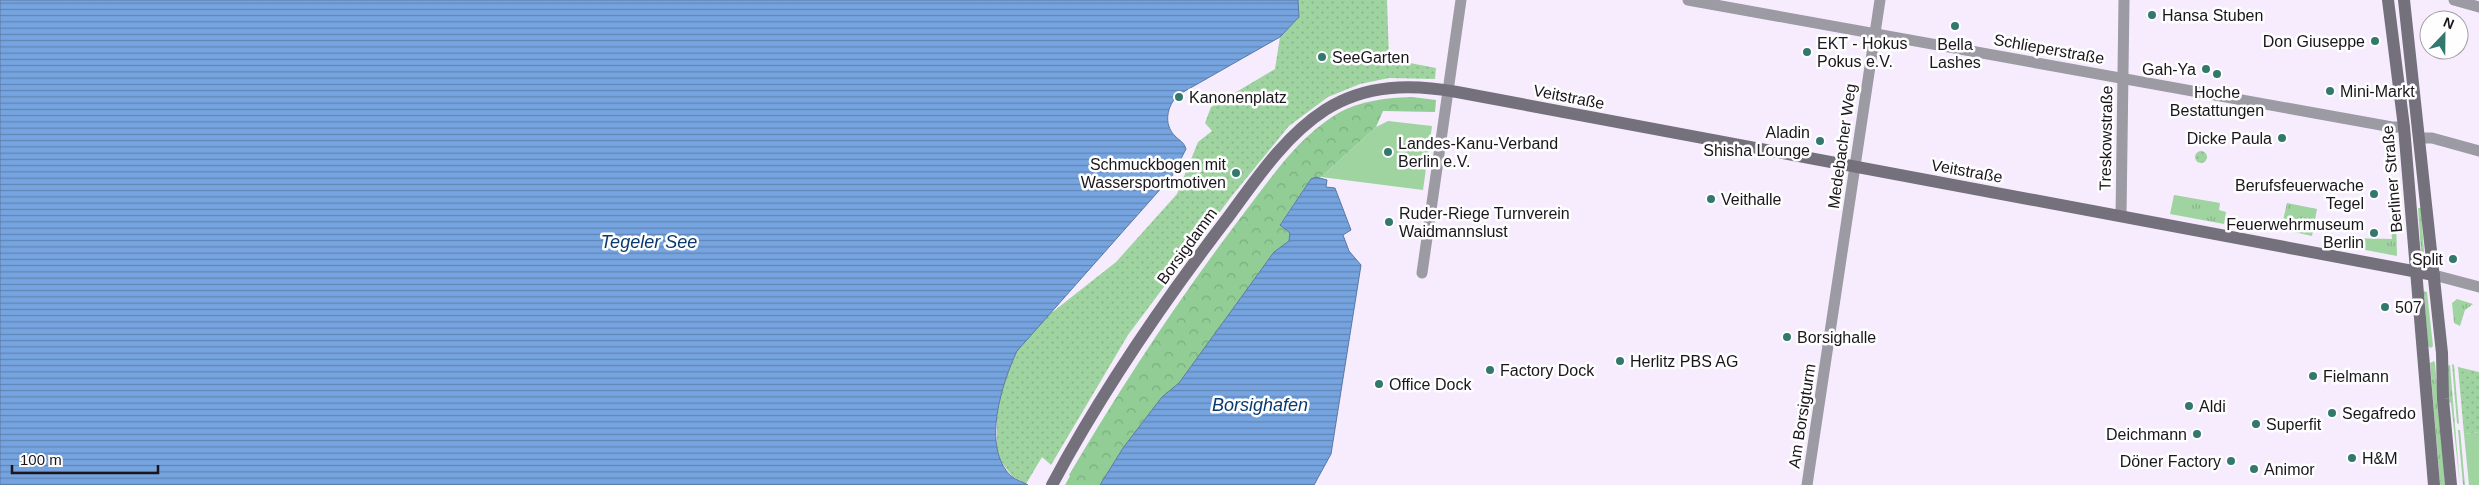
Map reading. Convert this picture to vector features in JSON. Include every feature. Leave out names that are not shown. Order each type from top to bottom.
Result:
[{"type":"street","points":[[1422,273],[1461,0]]},
{"type":"street","name":"Schlieperstraße","points":[[1688,0],[2392,127],[2404,127]]},
{"type":"street","name":"Medebacher Weg","points":[[1845,237],[1880,0]]},
{"type":"street","name":"Treskowstraße","points":[[2121,216],[2124,0]]},
{"type":"street","name":"Berliner Straße","points":[[2388,0],[2404,127],[2434,485]]},
{"type":"street","name":"Berliner Straße","points":[[2404,0],[2421,138],[2442,353],[2443,399],[2450,485]]},
{"type":"street","points":[[2454,0],[2479,7]]},
{"type":"street","name":"Borsigdamm","points":[[1052,485],[1100,403],[1168,300],[1252,185],[1295,134],[1326,110],[1368,91],[1412,86],[1447,90]]},
{"type":"street","name":"Veitstraße","points":[[1447,90],[2416,271],[2479,287]]},
{"type":"street","points":[[2421,138],[2432,138],[2479,151]]},
{"type":"street","name":"Am Borsigturm","points":[[1820,485],[1808,483],[1845,237]]},
{"type":"street","points":[[2424,355],[2442,353]]},
{"type":"green space","points":[[1298,0],[1387,0],[1389,59],[1436,68],[1435,79],[1389,78],[1360,84],[1328,97],[1289,126],[1231,197],[1128,335],[1051,465],[1042,457],[1026,484],[1012,476],[1000,460],[997,447],[997,419],[999,400],[1017,351],[1045,318],[1116,262],[1177,194],[1198,142],[1212,131],[1205,123],[1211,107],[1275,69],[1280,37],[1299,17]]},
{"type":"green space","points":[[1412,97],[1436,100],[1435,112],[1383,111],[1376,127],[1321,177],[1311,179],[1280,224],[1291,233],[1289,241],[1274,252],[1179,383],[1162,397],[1123,448],[1100,485],[1065,485],[1109,408],[1151,343],[1218,248],[1294,150],[1332,117],[1351,107],[1391,98]]},
{"type":"green space","name":"Landes-Kanu-Verband Berlin e.V.","points":[[1388,121],[1432,126],[1423,190],[1321,177],[1376,127]]},
{"type":"green space","points":[[2203,151],[2206,152],[2206,162],[2199,163],[2196,162],[2195,155],[2196,152]]},
{"type":"green space","points":[[2174,195],[2220,203],[2219,210],[2226,212],[2224,224],[2170,214]]},
{"type":"green space","points":[[2287,203],[2317,209],[2312,236],[2281,229]]},
{"type":"green space","points":[[2418,208],[2421,208],[2424,252],[2421,251]]},
{"type":"green space","points":[[2390,218],[2396,219],[2397,256],[2355,248],[2348,238],[2392,239]]},
{"type":"green space","points":[[2424,291],[2427,292],[2433,346],[2431,348],[2428,346]]},
{"type":"green space","points":[[2457,299],[2473,304],[2465,310],[2460,326],[2454,323],[2452,303]]},
{"type":"green space","points":[[2434,361],[2445,485],[2440,485],[2430,363]]},
{"type":"green space","points":[[2452,364],[2454,365],[2459,424],[2457,423]]},
{"type":"green space","points":[[2450,365],[2460,485],[2451,403],[2448,401],[2446,366]]},
{"type":"green space","points":[[2458,367],[2479,372],[2479,432],[2464,434]]},
{"type":"green space","points":[[2458,430],[2460,430],[2465,485],[2463,485]]},
{"type":"green space","points":[[2479,432],[2479,485],[2469,485],[2464,434]]},
{"type":"water","name":"Tegeler See","points":[[0,0],[1298,0],[1299,17],[1280,37],[1174,99],[1168,115],[1169,126],[1186,149],[1172,176],[1017,351],[1006,380],[997,415],[997,449],[1002,464],[1011,476],[1028,485],[0,485]]},
{"type":"water","name":"Borsighafen","points":[[1316,177],[1327,180],[1326,187],[1335,188],[1351,230],[1343,235],[1349,251],[1361,265],[1331,454],[1314,485],[1100,485],[1123,448],[1162,397],[1179,383],[1274,252],[1289,241],[1290,233],[1280,225],[1311,179]]},
{"type":"place","name":"Hansa Stuben","points":[[2152,15]]},
{"type":"place","name":"Bella Lashes","points":[[1955,26]]},
{"type":"place","name":"Don Giuseppe","points":[[2375,41]]},
{"type":"place","name":"EKT - Hokus Pokus e.V.","points":[[1807,52]]},
{"type":"place","name":"SeeGarten","points":[[1322,57]]},
{"type":"place","name":"Gah-Ya","points":[[2206,69]]},
{"type":"place","name":"Hoche Bestattungen","points":[[2217,74]]},
{"type":"place","name":"Mini-Markt","points":[[2330,91]]},
{"type":"place","name":"Kanonenplatz","points":[[1179,97]]},
{"type":"place","name":"Dicke Paula","points":[[2282,138]]},
{"type":"place","name":"Aladin Shisha Lounge","points":[[1820,141]]},
{"type":"place","name":"Landes-Kanu-Verband Berlin e.V.","points":[[1388,152]]},
{"type":"place","name":"Schmuckbogen mit Wassersportmotiven","points":[[1236,173]]},
{"type":"place","name":"Berufsfeuerwache Tegel","points":[[2374,194]]},
{"type":"place","name":"Veithalle","points":[[1711,199]]},
{"type":"place","name":"Ruder-Riege Turnverein Waidmannslust","points":[[1389,222]]},
{"type":"place","name":"Feuerwehrmuseum Berlin","points":[[2374,233]]},
{"type":"place","name":"Split","points":[[2453,259]]},
{"type":"place","name":"507","points":[[2385,307]]},
{"type":"place","name":"Borsighalle","points":[[1787,337]]},
{"type":"place","name":"Herlitz PBS AG","points":[[1620,361]]},
{"type":"place","name":"Factory Dock","points":[[1490,370]]},
{"type":"place","name":"Fielmann","points":[[2313,376]]},
{"type":"place","name":"Office Dock","points":[[1379,384]]},
{"type":"place","name":"Aldi","points":[[2189,406]]},
{"type":"place","name":"Segafredo","points":[[2332,413]]},
{"type":"place","name":"Superfit","points":[[2256,424]]},
{"type":"place","name":"Deichmann","points":[[2197,434]]},
{"type":"place","name":"H&M","points":[[2352,458]]},
{"type":"place","name":"Döner Factory","points":[[2231,461]]},
{"type":"place","name":"Animor","points":[[2254,469]]}]
